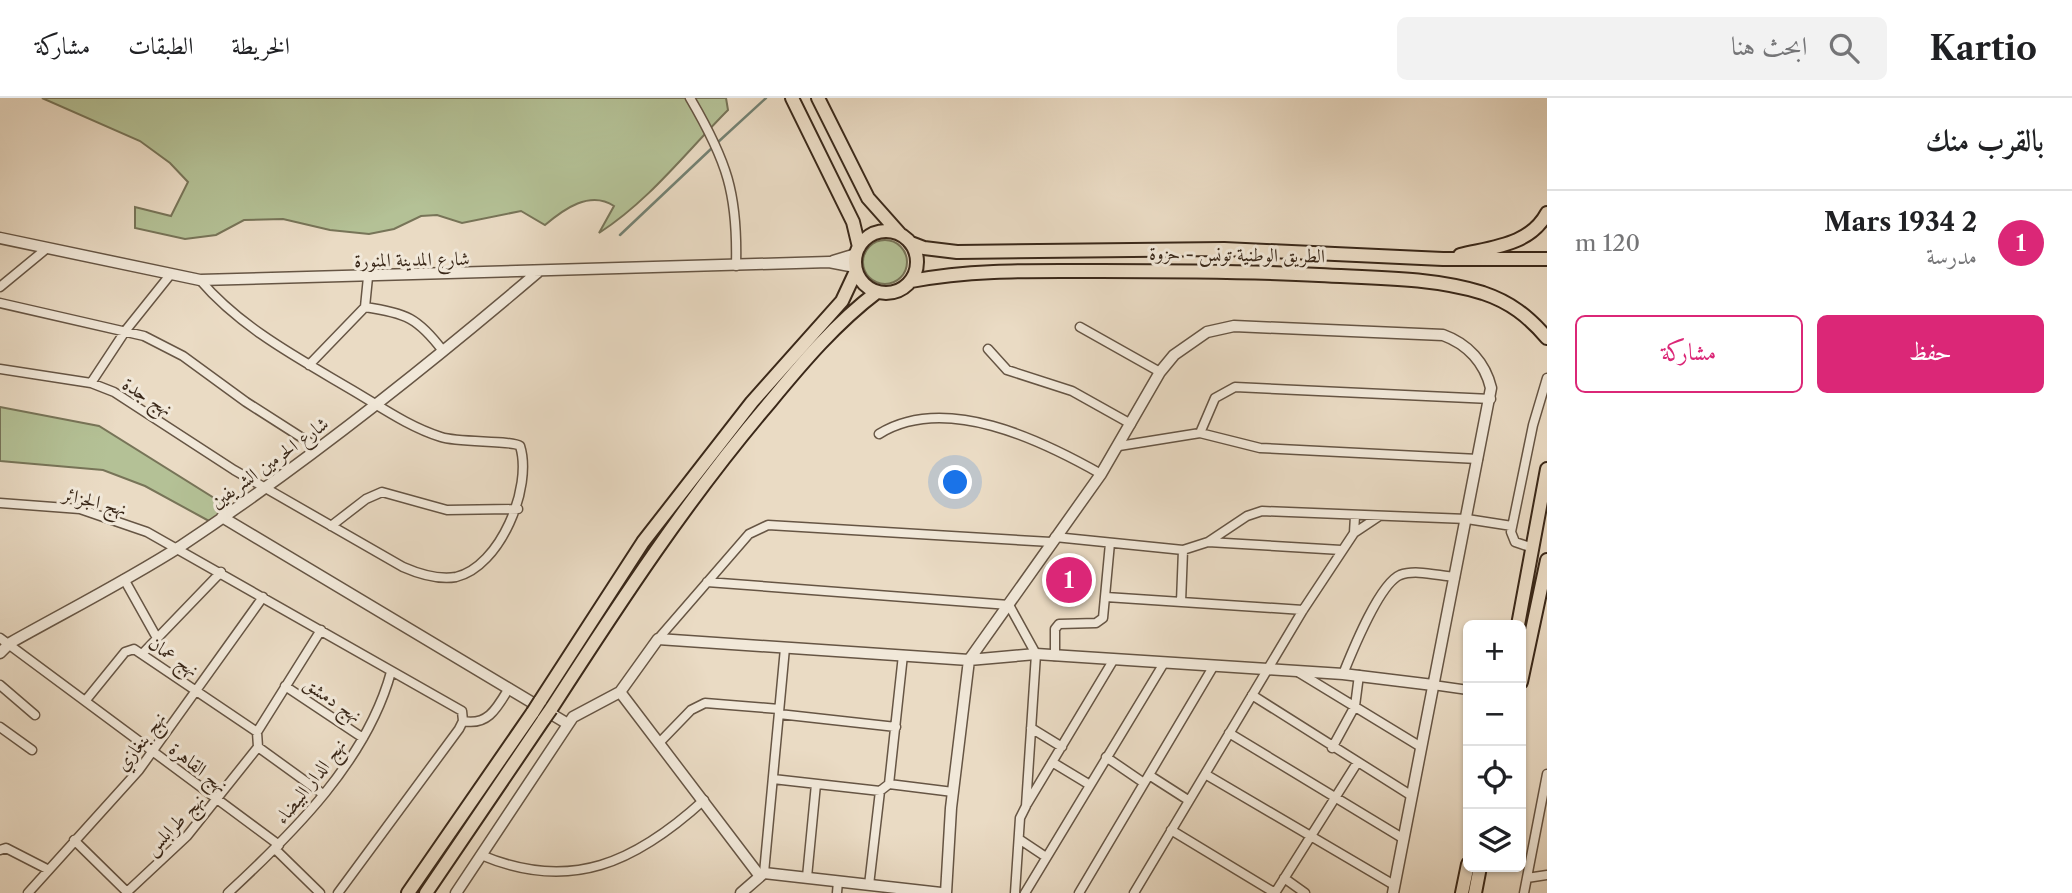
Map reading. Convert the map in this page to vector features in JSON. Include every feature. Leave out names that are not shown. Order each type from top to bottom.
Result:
[{"type":"highway","points":[[792,98],[853,222],[861,280],[877,292]]},
{"type":"highway","points":[[408,893],[718,465],[819,344],[877,292],[901,289],[911,281],[918,262],[911,243],[868,198],[818,98]]},
{"type":"highway","points":[[1443,260],[1528,236],[1541,224],[1547,213]]},
{"type":"highway","points":[[426,893],[542,710],[643,542],[752,402],[836,307],[857,260],[877,232],[900,234]]},
{"type":"highway","name":"الطريق الوطنية تونس - حزوة","points":[[911,243],[924,248],[957,252],[1224,248],[1443,260],[1547,260]]},
{"type":"highway","name":"الطريق الوطنية تونس - حزوة","points":[[911,281],[956,273],[1054,271],[1247,272],[1406,280],[1462,288],[1502,300],[1521,311],[1547,338]]},
{"type":"highway","points":[[1538,327],[1547,345]]},
{"type":"highway","points":[[1519,620],[1547,469]]},
{"type":"highway","points":[[1526,658],[1547,559]]},
{"type":"highway","points":[[1462,893],[1466,872]]},
{"type":"highway","points":[[1475,893],[1479,872]]},
{"type":"street","points":[[690,98],[720,152],[732,189],[737,216],[736,267]]},
{"type":"street","name":"شارع المدينة المنورة","points":[[0,238],[200,280],[736,267],[857,260]]},
{"type":"street","points":[[0,287],[46,249]]},
{"type":"street","name":"شارع الحرمين الشريفين","points":[[0,653],[5,640],[124,579],[222,517],[377,405],[538,271]]},
{"type":"street","points":[[501,274],[510,295]]},
{"type":"street","points":[[91,383],[126,330],[170,275]]},
{"type":"street","points":[[309,365],[365,307],[368,277]]},
{"type":"street","points":[[200,280],[234,315],[309,365],[409,424],[441,438],[473,443],[516,443],[522,451],[523,473],[517,509],[447,510],[382,492],[366,499],[331,526]]},
{"type":"street","points":[[0,303],[126,330],[183,356],[254,408],[318,448]]},
{"type":"street","points":[[365,307],[394,312],[418,321],[443,351]]},
{"type":"street","points":[[620,692],[762,874],[944,893],[969,660],[1101,474],[1160,372],[1192,340],[1222,328],[1257,326],[1443,335],[1463,345],[1479,360],[1489,377],[1491,399],[1394,889],[1311,836],[1205,774]]},
{"type":"street","points":[[1080,327],[1160,372]]},
{"type":"street","points":[[988,349],[1003,367],[1072,391],[1131,424]]},
{"type":"street","name":"نهج جدة","points":[[0,369],[91,383],[138,406],[202,450],[402,568],[420,574],[454,577],[480,564],[517,509]]},
{"type":"street","points":[[1534,548],[1515,542],[1512,526],[1533,425],[1547,378]]},
{"type":"street","points":[[1200,433],[1215,398],[1235,387],[1491,399]]},
{"type":"street","points":[[879,434],[902,422],[919,418],[993,426],[1037,440],[1101,474]]},
{"type":"street","points":[[1119,446],[1200,433],[1249,446],[1280,450],[1478,459]]},
{"type":"street","name":"نهج الجزائر","points":[[0,503],[80,509],[114,518],[178,547],[462,711],[463,721]]},
{"type":"street","points":[[456,893],[568,724],[585,708],[620,692],[658,639],[749,534],[768,525],[1110,542],[1183,550],[1208,542],[1247,516],[1262,511],[1467,519],[1512,526]]},
{"type":"street","points":[[1354,533],[1355,516]]},
{"type":"street","points":[[222,517],[568,724]]},
{"type":"street","points":[[1134,893],[1341,550],[1354,533],[1378,517]]},
{"type":"street","points":[[1055,656],[1056,626],[1064,622],[1101,622],[1106,597],[1110,542]]},
{"type":"street","points":[[1208,542],[1341,550]]},
{"type":"street","points":[[1181,602],[1183,550]]},
{"type":"street","points":[[143,653],[221,572]]},
{"type":"street","points":[[1343,674],[1370,617],[1393,580],[1401,575],[1416,573],[1455,577]]},
{"type":"street","points":[[124,579],[157,638]]},
{"type":"street","points":[[707,582],[1009,605]]},
{"type":"street","name":"نهج بنغازي","points":[[28,893],[153,751],[263,597]]},
{"type":"street","points":[[1106,597],[1303,610]]},
{"type":"street","points":[[1009,605],[1036,654],[1026,806]]},
{"type":"street","points":[[321,630],[257,732],[258,747],[323,794]]},
{"type":"street","points":[[658,639],[969,660],[1036,654],[1359,675],[1463,689]]},
{"type":"street","name":"نهج القاهرة","points":[[5,640],[277,847],[320,893]]},
{"type":"street","name":"نهج عمان","points":[[86,700],[130,648],[143,653],[257,732]]},
{"type":"street","points":[[741,893],[762,874],[785,648]]},
{"type":"street","points":[[889,784],[904,655]]},
{"type":"street","points":[[1015,893],[1020,818],[1115,659]]},
{"type":"street","points":[[1025,893],[1164,663]]},
{"type":"street","points":[[1079,893],[1213,667]]},
{"type":"street","name":"نهج الدار البيضاء","points":[[228,893],[277,847],[323,794],[363,738],[383,702],[391,672]]},
{"type":"street","points":[[1298,672],[1421,747]]},
{"type":"street","points":[[1332,748],[1355,706],[1359,675]]},
{"type":"street","points":[[0,685],[35,715]]},
{"type":"street","name":"نهج دمشق","points":[[285,686],[363,738]]},
{"type":"street","points":[[338,893],[463,721],[478,724],[486,720],[509,688]]},
{"type":"street","points":[[1252,695],[1332,748],[1412,796]]},
{"type":"street","points":[[660,742],[691,710],[705,703],[896,727]]},
{"type":"street","points":[[0,727],[32,750]]},
{"type":"street","points":[[1031,728],[1062,747]]},
{"type":"street","points":[[1229,733],[1404,839]]},
{"type":"street","name":"نهج طرابلس","points":[[126,893],[187,836],[258,747]]},
{"type":"street","points":[[1106,758],[1188,800]]},
{"type":"street","points":[[1052,762],[1090,785]]},
{"type":"street","points":[[1171,830],[1275,893],[1357,763]]},
{"type":"street","points":[[1524,893],[1544,804],[1547,774]]},
{"type":"street","points":[[773,779],[880,791],[889,784],[953,792]]},
{"type":"street","points":[[807,877],[816,784]]},
{"type":"street","points":[[869,885],[880,791]]},
{"type":"street","points":[[481,855],[526,877],[555,881],[587,878],[616,868],[643,853],[704,800]]},
{"type":"street","points":[[1019,839],[1046,857]]},
{"type":"street","points":[[74,840],[126,893]]},
{"type":"street","points":[[0,850],[6,848],[47,869]]},
{"type":"street","points":[[1527,878],[1547,875]]},
{"type":"street","points":[[1284,878],[1305,893]]},
{"type":"street","points":[[837,893],[838,881]]},
{"type":"green space","points":[[42,98],[726,98],[728,110],[651,191],[599,233],[614,206],[596,200],[569,208],[545,225],[521,211],[462,223],[437,215],[421,216],[394,229],[369,234],[330,230],[283,219],[244,220],[216,235],[185,239],[135,228],[135,207],[171,216],[188,182],[170,163],[140,141]]},
{"type":"green space","points":[[885,240],[901,246],[907,262],[901,278],[885,284],[869,278],[863,262],[869,246]]},
{"type":"green space","points":[[0,407],[99,426],[230,508],[209,521],[145,486],[103,470],[0,461]]},
{"type":"waterway","points":[[717,143],[766,98]]},
{"type":"waterway","points":[[620,235],[712,148]]},
{"type":"place","name":"2 Mars 1934","points":[[1069,580]]}]
